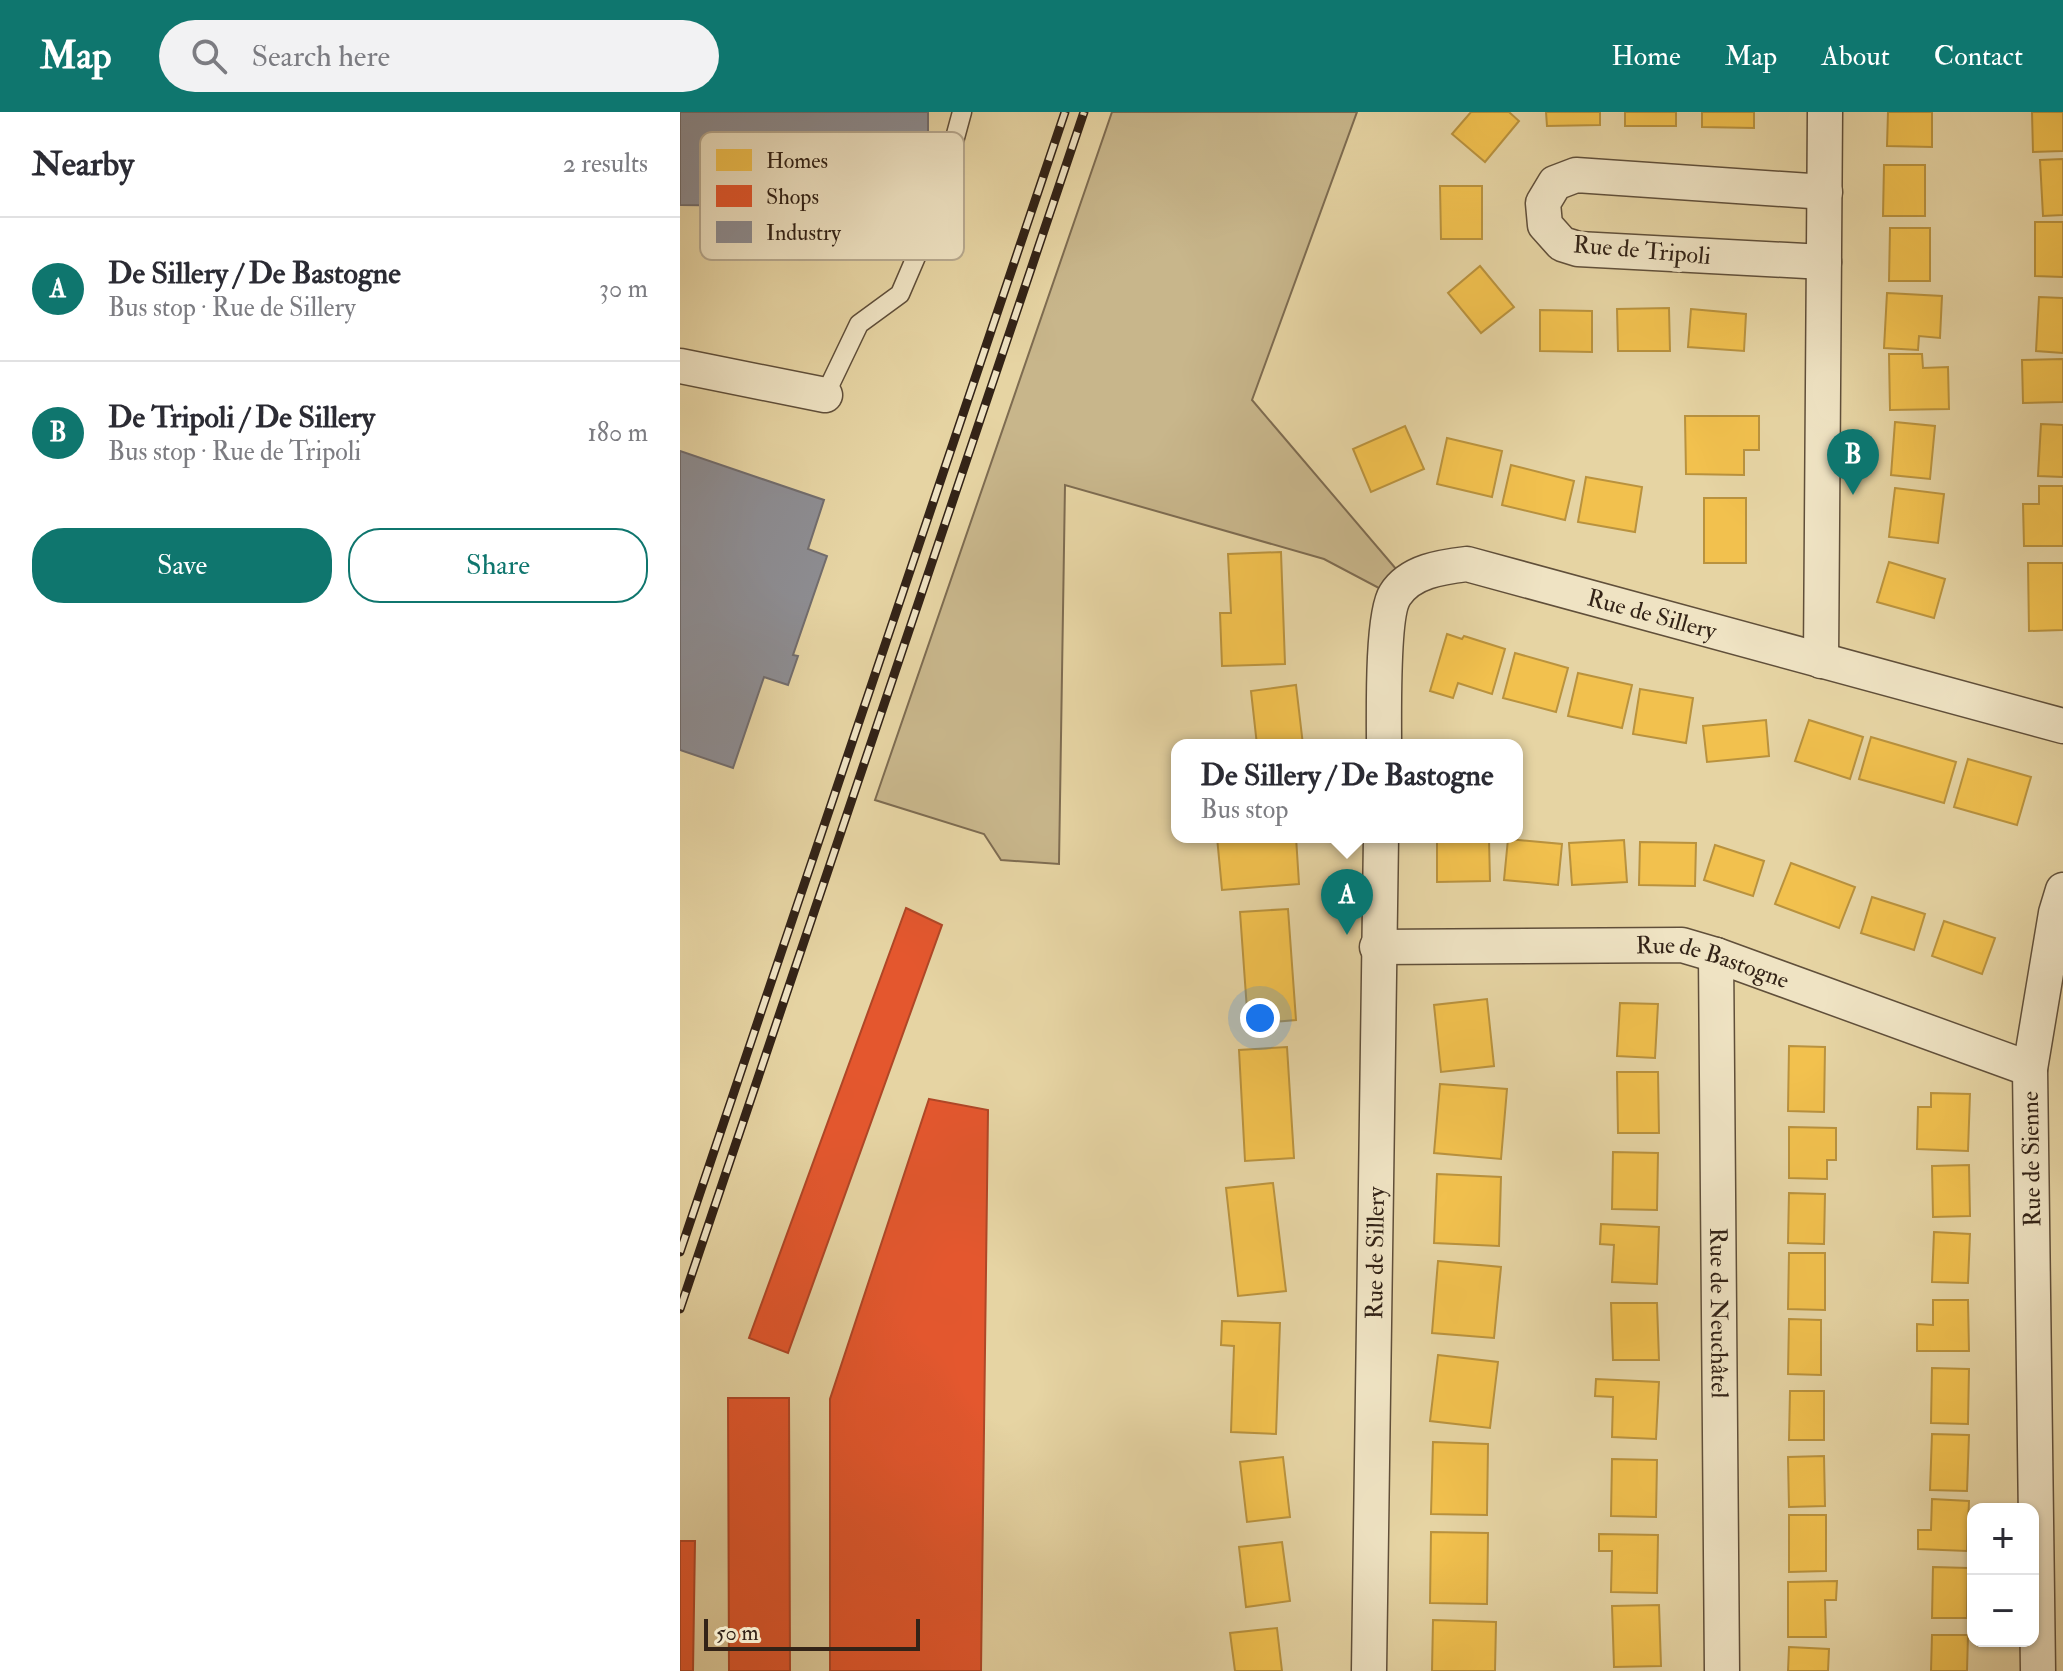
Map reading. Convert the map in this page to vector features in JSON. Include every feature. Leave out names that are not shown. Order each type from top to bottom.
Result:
[{"type":"street","points":[[1821,661],[1825,112]]},
{"type":"street","name":"Rue de Tripoli","points":[[1824,262],[1578,249],[1562,244],[1545,225],[1543,203],[1555,183],[1576,175],[1825,192]]},
{"type":"street","points":[[680,366],[825,395]]},
{"type":"street","name":"Rue de Sillery","points":[[1384,739],[1387,621],[1394,596],[1432,568],[1467,564],[2063,726]]},
{"type":"street","name":"Rue de Sillery","points":[[1369,1671],[1381,843]]},
{"type":"street","name":"Rue de Sienne","points":[[2038,1671],[2030,1069],[2056,913],[2063,890]]},
{"type":"street","name":"Rue de Bastogne","points":[[1377,947],[1682,945],[2030,1069]]},
{"type":"street","name":"Rue de Neuchâtel","points":[[1716,955],[1722,1671]]},
{"type":"lane","points":[[957,132],[962,112]]},
{"type":"lane","points":[[825,395],[859,324],[900,294],[915,260]]},
{"type":"shaded area","points":[[1112,112],[1357,112],[1252,400],[1408,583],[1394,596],[1324,559],[1065,485],[1059,864],[1001,860],[984,834],[875,800]]},
{"type":"building: Homes","points":[[1471,112],[1509,112],[1519,121],[1485,162],[1452,134]]},
{"type":"building: Homes","points":[[1546,112],[1600,112],[1600,125],[1547,126]]},
{"type":"building: Homes","points":[[1625,112],[1676,112],[1676,126],[1625,126]]},
{"type":"building: Homes","points":[[1702,112],[1754,112],[1754,128],[1702,127]]},
{"type":"building: Homes","points":[[1888,112],[1932,112],[1932,147],[1887,146]]},
{"type":"building: Homes","points":[[2032,112],[2063,112],[2063,151],[2033,152]]},
{"type":"building: Homes","points":[[2063,159],[2063,215],[2043,216],[2040,160]]},
{"type":"building: Homes","points":[[1884,165],[1925,165],[1925,216],[1883,216]]},
{"type":"building: Homes","points":[[1440,186],[1482,186],[1482,239],[1441,239]]},
{"type":"building: Homes","points":[[2035,222],[2063,222],[2063,277],[2035,276]]},
{"type":"building: Homes","points":[[1890,228],[1930,228],[1930,281],[1889,281]]},
{"type":"building: Homes","points":[[1480,266],[1514,307],[1481,333],[1448,293]]},
{"type":"building: Homes","points":[[1887,293],[1942,296],[1940,338],[1919,336],[1918,350],[1884,348]]},
{"type":"building: Homes","points":[[2039,297],[2063,298],[2063,353],[2036,351]]},
{"type":"building: Homes","points":[[1669,308],[1670,351],[1618,351],[1617,309]]},
{"type":"building: Homes","points":[[1691,309],[1746,314],[1744,351],[1688,347]]},
{"type":"building: Homes","points":[[1540,310],[1592,311],[1592,352],[1540,351]]},
{"type":"building: Homes","points":[[1889,354],[1922,354],[1923,368],[1948,367],[1949,409],[1890,410]]},
{"type":"building: Homes","points":[[2063,359],[2063,402],[2023,403],[2022,360]]},
{"type":"building: Homes","points":[[1685,416],[1759,416],[1759,450],[1744,450],[1744,475],[1686,474]]},
{"type":"building: Homes","points":[[1895,422],[1935,426],[1930,479],[1891,475]]},
{"type":"building: Homes","points":[[2041,424],[2063,425],[2063,477],[2038,476]]},
{"type":"building: Homes","points":[[1405,426],[1424,469],[1371,492],[1353,449]]},
{"type":"building: Homes","points":[[1447,438],[1502,451],[1492,497],[1437,484]]},
{"type":"building: Homes","points":[[1511,465],[1574,481],[1565,520],[1502,505]]},
{"type":"building: Homes","points":[[1586,477],[1642,487],[1635,532],[1578,522]]},
{"type":"building: Homes","points":[[2039,486],[2063,486],[2063,546],[2024,546],[2023,504],[2039,504]]},
{"type":"building: Homes","points":[[1895,488],[1944,494],[1938,543],[1889,537]]},
{"type":"building: Homes","points":[[1704,498],[1746,498],[1746,563],[1704,563]]},
{"type":"building: Homes","points":[[1281,552],[1285,664],[1222,666],[1220,613],[1231,613],[1228,554]]},
{"type":"building: Homes","points":[[1889,562],[1945,579],[1934,618],[1877,602]]},
{"type":"building: Homes","points":[[2028,563],[2063,563],[2063,630],[2029,631]]},
{"type":"building: Homes","points":[[1447,634],[1505,649],[1492,694],[1458,683],[1453,698],[1430,691]]},
{"type":"building: Homes","points":[[1515,653],[1568,668],[1556,712],[1503,698]]},
{"type":"building: Homes","points":[[1578,673],[1632,685],[1622,728],[1568,716]]},
{"type":"building: Homes","points":[[1296,685],[1302,739],[1256,739],[1251,691]]},
{"type":"building: Homes","points":[[1640,689],[1693,698],[1686,743],[1633,734]]},
{"type":"building: Homes","points":[[1766,720],[1769,756],[1707,762],[1703,726]]},
{"type":"building: Homes","points":[[1809,720],[1863,737],[1850,779],[1795,761]]},
{"type":"building: Homes","points":[[1871,737],[1956,762],[1944,803],[1859,779]]},
{"type":"building: Homes","points":[[1968,759],[2031,777],[2017,825],[1954,807]]},
{"type":"building: Homes","points":[[1523,840],[1562,844],[1558,885],[1504,880],[1508,843],[1523,843]]},
{"type":"building: Homes","points":[[1624,840],[1627,882],[1572,885],[1569,843]]},
{"type":"building: Homes","points":[[1640,842],[1696,843],[1695,886],[1639,885]]},
{"type":"building: Homes","points":[[1218,843],[1296,843],[1299,884],[1222,890]]},
{"type":"building: Homes","points":[[1437,843],[1489,843],[1490,881],[1437,882]]},
{"type":"building: Homes","points":[[1715,845],[1764,861],[1753,896],[1704,880]]},
{"type":"building: Homes","points":[[1791,863],[1855,887],[1839,928],[1775,904]]},
{"type":"building: Homes","points":[[1872,897],[1925,914],[1914,950],[1861,933]]},
{"type":"building: Homes","points":[[1288,909],[1296,1020],[1248,1024],[1240,912]]},
{"type":"building: Homes","points":[[1944,921],[1995,938],[1982,974],[1932,956]]},
{"type":"building: Homes","points":[[1487,999],[1494,1066],[1441,1072],[1434,1005]]},
{"type":"building: Homes","points":[[1620,1003],[1658,1004],[1655,1058],[1617,1056]]},
{"type":"building: Homes","points":[[1789,1046],[1825,1047],[1824,1112],[1788,1111]]},
{"type":"building: Homes","points":[[1287,1047],[1294,1158],[1245,1161],[1239,1050]]},
{"type":"building: Homes","points":[[1617,1072],[1658,1072],[1659,1133],[1618,1133]]},
{"type":"building: Homes","points":[[1440,1084],[1507,1089],[1501,1159],[1434,1153]]},
{"type":"building: Homes","points":[[1931,1093],[1970,1094],[1968,1151],[1917,1149],[1918,1107],[1931,1107]]},
{"type":"building: Homes","points":[[1789,1127],[1836,1128],[1836,1160],[1827,1160],[1827,1179],[1789,1178]]},
{"type":"building: Homes","points":[[1613,1152],[1658,1153],[1657,1210],[1612,1209]]},
{"type":"building: Homes","points":[[1969,1165],[1970,1216],[1933,1217],[1932,1166]]},
{"type":"building: Homes","points":[[1437,1174],[1501,1177],[1499,1246],[1434,1243]]},
{"type":"building: Homes","points":[[1273,1183],[1286,1291],[1238,1296],[1226,1188]]},
{"type":"building: Homes","points":[[1789,1193],[1825,1194],[1824,1244],[1788,1243]]},
{"type":"building: Homes","points":[[1601,1224],[1659,1227],[1657,1284],[1612,1282],[1614,1245],[1600,1244]]},
{"type":"building: Homes","points":[[1934,1232],[1970,1234],[1968,1283],[1932,1282]]},
{"type":"building: Homes","points":[[1789,1253],[1825,1253],[1825,1310],[1788,1309]]},
{"type":"building: Homes","points":[[1438,1261],[1501,1267],[1494,1338],[1432,1333]]},
{"type":"building: Homes","points":[[1933,1300],[1968,1300],[1969,1351],[1917,1351],[1917,1324],[1933,1325]]},
{"type":"building: Homes","points":[[1611,1303],[1657,1303],[1659,1360],[1613,1360]]},
{"type":"building: Homes","points":[[1789,1319],[1821,1320],[1821,1375],[1788,1374]]},
{"type":"building: Homes","points":[[1222,1321],[1280,1323],[1276,1434],[1231,1432],[1234,1346],[1221,1345]]},
{"type":"building: Homes","points":[[1438,1355],[1498,1362],[1490,1428],[1430,1421]]},
{"type":"building: Homes","points":[[1932,1368],[1969,1369],[1968,1424],[1931,1423]]},
{"type":"building: Homes","points":[[1596,1379],[1659,1382],[1656,1439],[1612,1437],[1613,1397],[1595,1396]]},
{"type":"building: Homes","points":[[1790,1391],[1824,1391],[1824,1440],[1789,1440]]},
{"type":"building: Homes","points":[[1932,1434],[1969,1435],[1967,1491],[1930,1490]]},
{"type":"building: Homes","points":[[1433,1442],[1488,1444],[1487,1515],[1431,1514]]},
{"type":"building: Homes","points":[[1824,1456],[1825,1506],[1789,1507],[1788,1457]]},
{"type":"building: Homes","points":[[1283,1457],[1290,1517],[1247,1522],[1240,1462]]},
{"type":"building: Homes","points":[[1612,1459],[1657,1460],[1656,1517],[1611,1516]]},
{"type":"building: Homes","points":[[1932,1499],[1969,1501],[1967,1551],[1918,1549],[1918,1530],[1931,1530]]},
{"type":"building: Homes","points":[[1789,1515],[1826,1515],[1826,1571],[1789,1572]]},
{"type":"building: Homes","points":[[1431,1532],[1488,1533],[1487,1604],[1430,1603]]},
{"type":"building: Homes","points":[[1599,1534],[1658,1535],[1657,1593],[1611,1592],[1612,1551],[1599,1551]]},
{"type":"building: Homes","points":[[1282,1542],[1290,1601],[1246,1607],[1239,1547]]},
{"type":"building: Homes","points":[[1933,1567],[1967,1568],[1967,1618],[1932,1618]]},
{"type":"building: Homes","points":[[1837,1581],[1836,1600],[1825,1600],[1826,1637],[1788,1637],[1788,1582]]},
{"type":"building: Homes","points":[[1659,1605],[1661,1666],[1614,1667],[1612,1606]]},
{"type":"building: Homes","points":[[1433,1620],[1496,1622],[1495,1671],[1432,1671]]},
{"type":"building: Homes","points":[[1277,1628],[1282,1671],[1235,1671],[1230,1633]]},
{"type":"building: Homes","points":[[1932,1635],[1967,1635],[1967,1671],[1931,1671]]},
{"type":"building: Homes","points":[[1789,1647],[1829,1649],[1828,1671],[1788,1671]]},
{"type":"building: Shops","points":[[906,908],[942,925],[788,1353],[749,1338]]},
{"type":"building: Shops","points":[[929,1099],[988,1110],[981,1671],[830,1671],[830,1399]]},
{"type":"building: Shops","points":[[728,1398],[789,1398],[790,1671],[729,1671]]},
{"type":"building: Shops","points":[[680,1541],[695,1541],[693,1671],[680,1671]]},
{"type":"building: Industry","points":[[680,112],[928,112],[928,132],[700,132],[700,205],[680,205]]},
{"type":"building: Industry","points":[[680,451],[824,500],[808,549],[827,556],[793,655],[798,656],[788,685],[764,677],[733,768],[680,750]]},
{"type":"railway","points":[[680,1252],[1065,112]]},
{"type":"railway","points":[[680,1309],[1084,112]]},
{"type":"place","name":"De Tripoli / De Sillery","points":[[1853,495]]},
{"type":"place","name":"De Sillery / De Bastogne","points":[[1347,935]]}]
